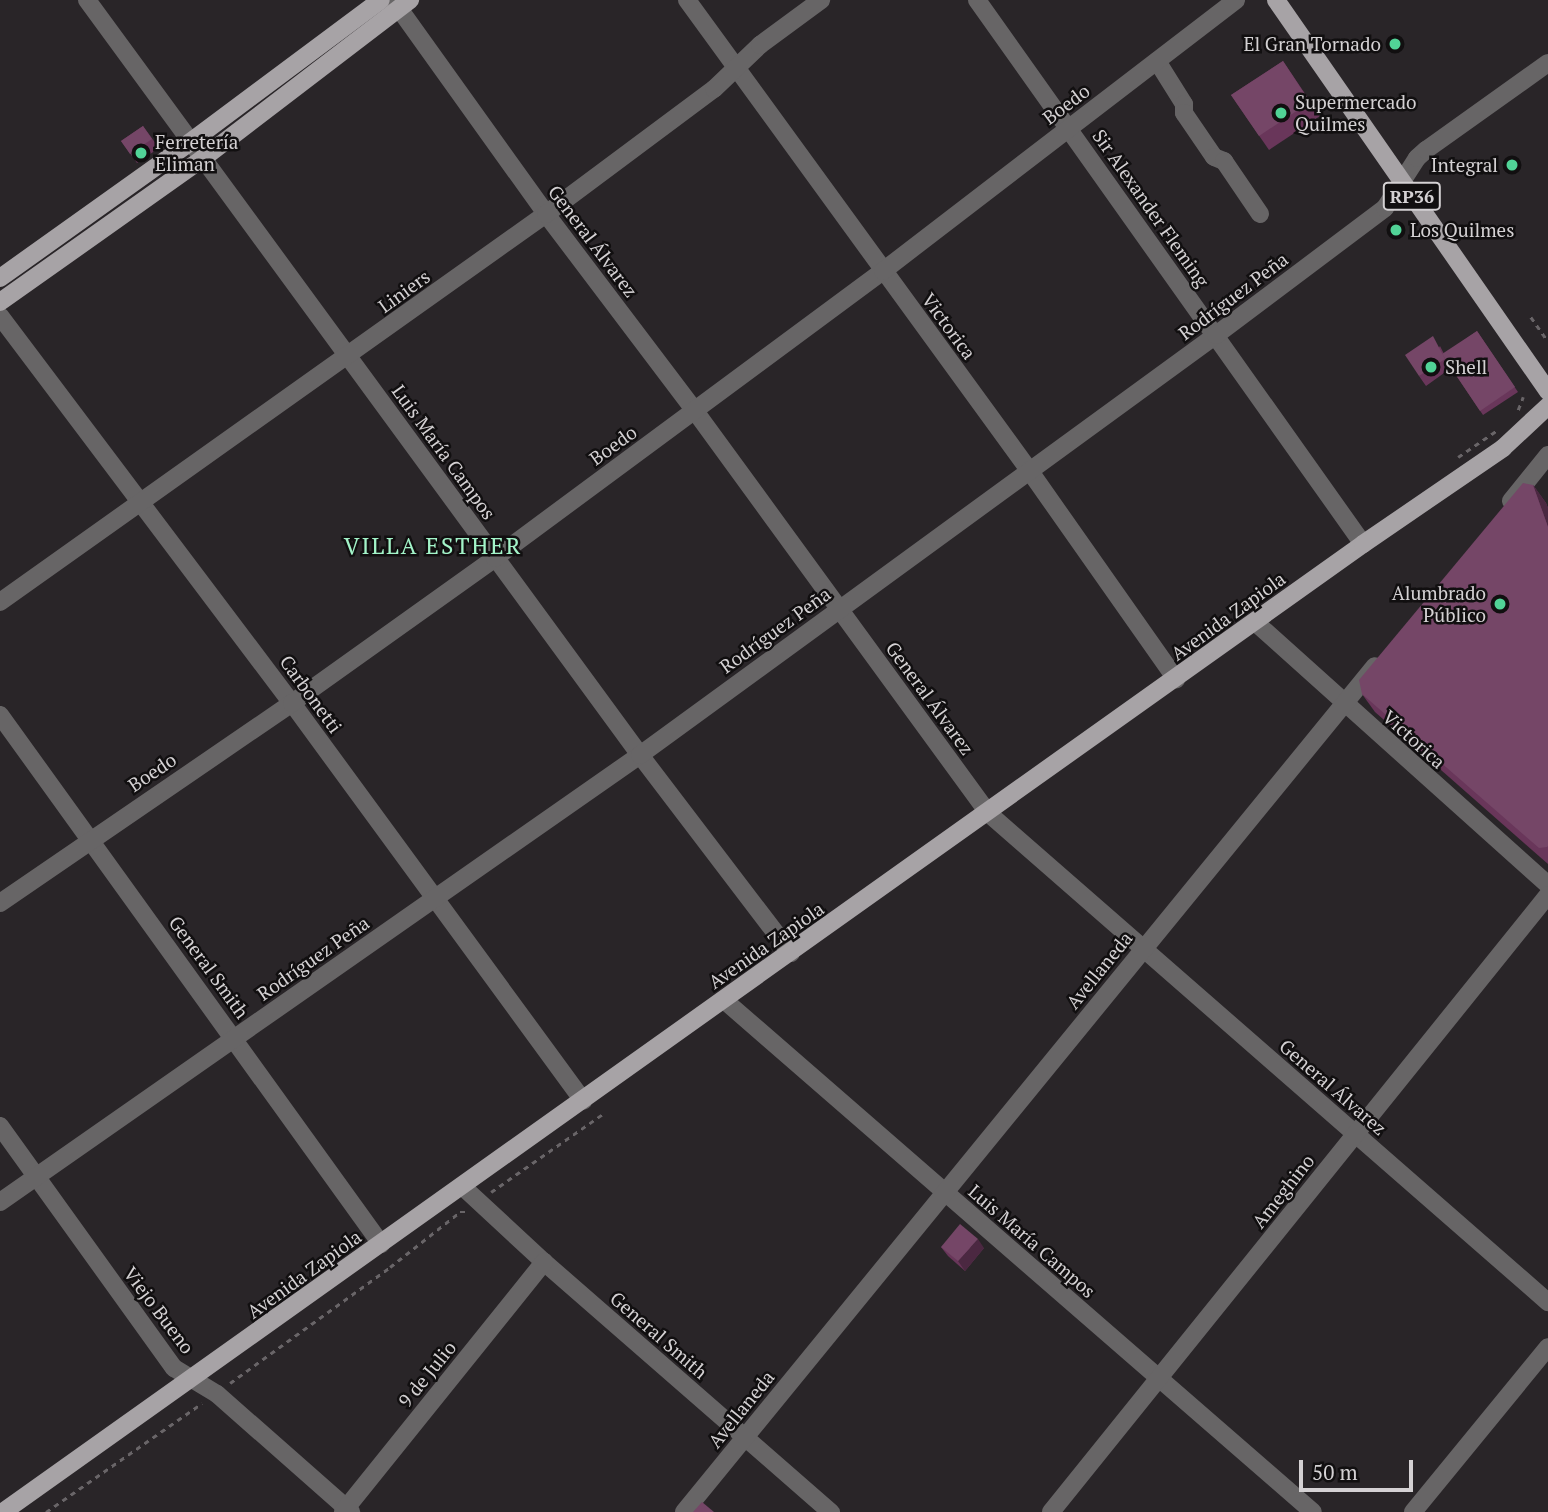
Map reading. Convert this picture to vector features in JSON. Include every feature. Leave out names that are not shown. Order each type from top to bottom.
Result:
[{"type":"main road","points":[[0,278],[190,143],[381,0]]},
{"type":"main road","name":"RP36","points":[[1276,0],[1548,392]]},
{"type":"main road","points":[[0,302],[201,159],[400,3]]},
{"type":"main road","name":"Avenida Zapiola","points":[[3,1512],[1363,544],[1503,448],[1548,406]]},
{"type":"street","name":"Luis María Campos","points":[[87,0],[640,755],[791,953]]},
{"type":"street","name":"Victorica","points":[[687,0],[1029,471],[1176,679]]},
{"type":"street","name":"Liniers","points":[[0,602],[546,214],[714,89],[760,45],[821,0]]},
{"type":"street","name":"Sir Alexander Fleming","points":[[977,0],[1363,544]]},
{"type":"street","name":"Boedo","points":[[0,903],[292,703],[495,558],[883,271],[1236,0]]},
{"type":"street","name":"General Álvarez","points":[[400,3],[546,214],[695,411],[987,812],[1548,1302]]},
{"type":"street","points":[[1157,61],[1185,104],[1184,113],[1213,157],[1224,161],[1260,214]]},
{"type":"street","name":"Rodríguez Peña","points":[[0,1202],[640,755],[1216,335],[1385,208],[1417,158],[1426,150],[1548,64]]},
{"type":"street","name":"Carbonetti","points":[[0,316],[292,703],[583,1101]]},
{"type":"street","points":[[1502,512],[1548,455]]},
{"type":"street","name":"Victorica","points":[[1255,622],[1548,886]]},
{"type":"street","name":"Avellaneda","points":[[684,1512],[1387,651]]},
{"type":"street","name":"General Smith","points":[[0,715],[382,1244]]},
{"type":"street","name":"Ameghino","points":[[1051,1512],[1160,1381],[1548,895]]},
{"type":"street","name":"Luis María Campos","points":[[724,1000],[1313,1512]]},
{"type":"street","name":"Viejo Bueno","points":[[0,1126],[169,1361],[217,1394],[347,1511]]},
{"type":"street","name":"General Smith","points":[[463,1187],[544,1262],[831,1512]]},
{"type":"street","name":"9 de Julio","points":[[347,1511],[544,1262]]},
{"type":"street","points":[[1413,1512],[1548,1347]]},
{"type":"path","points":[[1531,317],[1548,341]]},
{"type":"path","points":[[46,1512],[217,1394],[460,1212],[471,1213],[491,1197],[492,1190],[603,1114]]},
{"type":"building","name":"Supermercado Quilmes","points":[[1283,61],[1310,102],[1259,136],[1231,95]]},
{"type":"building","points":[[143,126],[152,139],[130,154],[121,141]]},
{"type":"building","points":[[1477,331],[1515,387],[1480,411],[1442,354]]},
{"type":"building","points":[[1433,336],[1445,359],[1419,376],[1405,355]]},
{"type":"building","name":"Alumbrado Público","points":[[1523,483],[1533,485],[1548,527],[1548,846],[1539,848],[1362,694],[1359,680]]},
{"type":"building","points":[[960,1224],[978,1239],[958,1261],[941,1247]]},
{"type":"building","points":[[702,1502],[714,1512],[693,1512]]},
{"type":"place","name":"El Gran Tornado","points":[[1395,44]]},
{"type":"place","name":"Supermercado Quilmes","points":[[1281,113]]},
{"type":"place","name":"Ferretería Eliman","points":[[141,153]]},
{"type":"place","name":"Integral","points":[[1512,165]]},
{"type":"place","name":"Los Quilmes","points":[[1396,230]]},
{"type":"place","name":"Shell","points":[[1431,367]]},
{"type":"place","name":"Alumbrado Público","points":[[1500,604]]},
{"type":"district","name":"VILLA ESTHER","points":[[433,546]]}]
